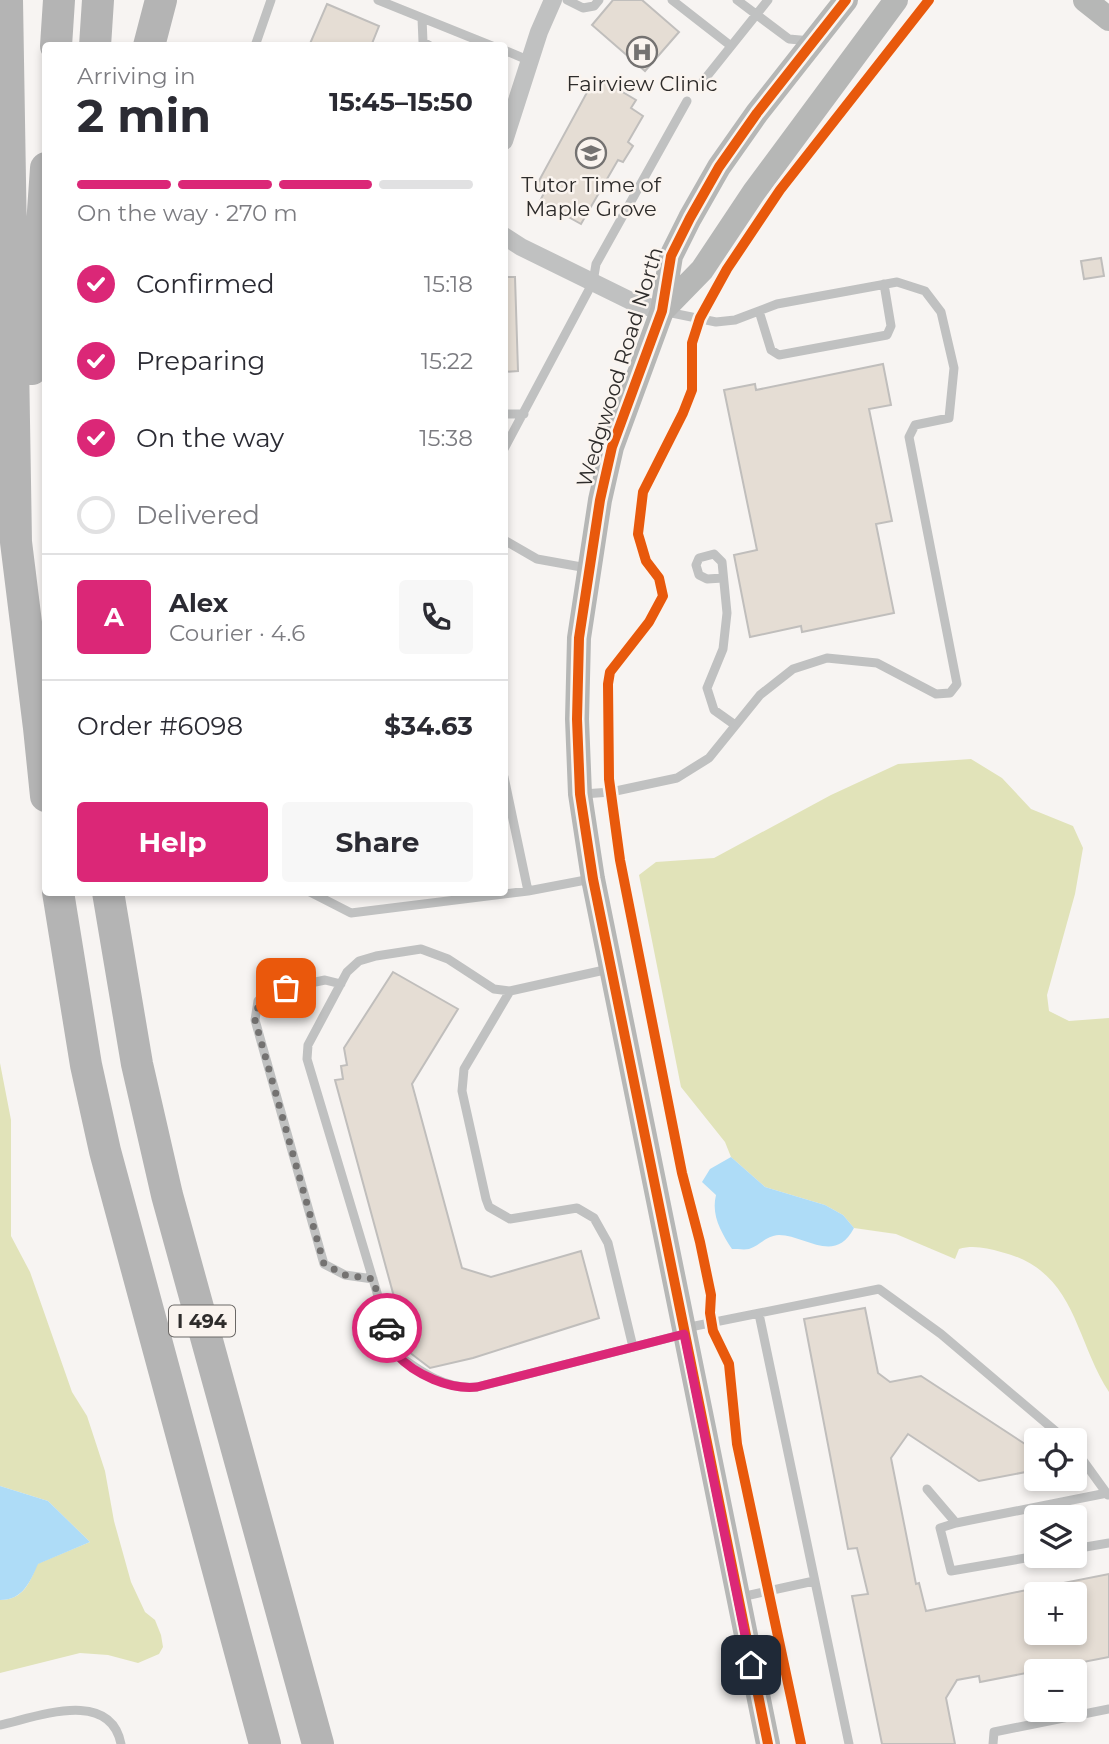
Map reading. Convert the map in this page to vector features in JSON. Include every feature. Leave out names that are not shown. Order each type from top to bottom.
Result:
[{"type":"highway","points":[[56,42],[59,0]]},
{"type":"highway","points":[[95,42],[98,0]]},
{"type":"highway","points":[[150,42],[161,0]]},
{"type":"highway","points":[[4,10],[16,542],[42,756]]},
{"type":"highway","points":[[40,736],[29,565],[29,440],[42,216]]},
{"type":"highway","name":"I 494","points":[[59,896],[86,1065],[105,1151],[265,1744]]},
{"type":"highway","name":"I 494","points":[[109,896],[137,1063],[167,1195],[318,1744]]},
{"type":"street","points":[[508,129],[553,0]]},
{"type":"street","name":"Wedgwood Road North","points":[[768,1744],[593,879],[580,794],[577,719],[579,638],[612,447],[628,397],[662,311],[671,256],[719,167],[757,113],[846,0]]},
{"type":"street","name":"Wedgwood Road North","points":[[662,311],[702,270],[754,192],[897,0]]},
{"type":"street","points":[[1085,0],[1109,19]]},
{"type":"street","points":[[508,239],[635,303],[662,311]]},
{"type":"lane","points":[[256,42],[271,0]]},
{"type":"lane","points":[[378,0],[477,42]]},
{"type":"lane","points":[[567,0],[583,8],[594,6],[599,0]]},
{"type":"lane","points":[[672,0],[731,46]]},
{"type":"lane","points":[[737,0],[789,38],[813,41]]},
{"type":"lane","points":[[700,85],[768,0]]},
{"type":"lane","points":[[422,18],[424,42]]},
{"type":"lane","points":[[508,52],[530,61]]},
{"type":"lane","points":[[508,442],[593,282],[596,264],[687,101]]},
{"type":"lane","points":[[580,794],[611,792],[677,778],[709,758],[760,695],[793,669],[827,657],[877,663],[936,694],[950,693],[957,684],[909,437],[915,425],[949,418],[954,368],[942,312],[925,291],[897,282],[777,304],[735,320],[716,322],[662,311]]},
{"type":"lane","points":[[759,311],[771,350],[779,355],[887,335],[891,326],[884,284]]},
{"type":"lane","points":[[508,414],[524,414]]},
{"type":"lane","points":[[508,542],[537,559],[589,568]]},
{"type":"lane","points":[[723,578],[727,613],[723,649],[707,688],[714,709],[735,725]]},
{"type":"lane","points":[[508,796],[528,891]]},
{"type":"lane","points":[[508,893],[593,879]]},
{"type":"lane","points":[[318,896],[351,913],[488,896]]},
{"type":"lane","points":[[611,968],[510,991],[494,989],[448,959],[421,950],[359,961],[341,984],[308,1045],[307,1059],[395,1353],[428,1377],[461,1389],[477,1387],[633,1347],[683,1331],[880,1289],[941,1334],[1052,1428]]},
{"type":"lane","points":[[341,984],[326,980],[267,992],[258,1001],[255,1020],[324,1264],[345,1275],[373,1279]]},
{"type":"lane","points":[[510,991],[464,1069],[462,1091],[486,1199],[489,1207],[510,1219],[577,1208],[594,1218],[608,1243],[633,1347]]},
{"type":"lane","points":[[759,1314],[849,1744]]},
{"type":"lane","points":[[1024,1558],[951,1572],[940,1528],[1108,1495],[1087,1466]]},
{"type":"lane","points":[[926,1489],[956,1523]]},
{"type":"lane","points":[[1087,1547],[1109,1543]]},
{"type":"lane","points":[[738,1597],[814,1581]]},
{"type":"lane","points":[[0,1725],[77,1709],[96,1711],[110,1722],[120,1736],[121,1744]]},
{"type":"lane","points":[[993,1744],[995,1732],[1109,1709]]},
{"type":"green space","points":[[971,759],[1002,778],[1031,809],[1073,826],[1083,848],[1075,894],[1047,995],[1049,1011],[1069,1021],[1109,1018],[1109,1392],[1070,1308],[1045,1274],[1026,1261],[990,1249],[959,1249],[955,1259],[896,1234],[854,1228],[843,1215],[825,1205],[765,1187],[731,1157],[725,1142],[681,1087],[639,875],[656,862],[714,858],[831,795],[898,764]]},
{"type":"green space","points":[[0,1063],[11,1120],[11,1236],[30,1272],[72,1392],[87,1416],[105,1471],[114,1521],[131,1582],[145,1612],[155,1620],[161,1635],[163,1647],[159,1654],[138,1663],[108,1655],[80,1653],[0,1673],[0,1600],[20,1594],[37,1564],[90,1542],[48,1501],[0,1486]]},
{"type":"water","points":[[731,1157],[765,1187],[825,1205],[843,1215],[854,1228],[838,1245],[819,1245],[779,1235],[749,1249],[732,1249],[716,1216],[716,1195],[702,1182],[710,1169]]},
{"type":"water","points":[[0,1486],[48,1501],[90,1542],[38,1564],[25,1589],[15,1597],[0,1600]]},
{"type":"building","name":"Fairview Clinic","points":[[613,0],[642,0],[679,32],[645,71],[592,25]]},
{"type":"building","points":[[327,4],[379,26],[373,42],[311,42]]},
{"type":"building","name":"Tutor Time of Maple Grove","points":[[604,81],[636,100],[631,108],[643,116],[628,142],[633,146],[623,162],[618,160],[581,224],[540,201],[544,193],[535,188],[591,85],[599,89]]},
{"type":"building","points":[[1101,258],[1104,276],[1084,279],[1081,261]]},
{"type":"building","points":[[508,277],[515,277],[518,371],[508,372]]},
{"type":"building","points":[[883,364],[891,405],[869,409],[892,521],[876,524],[894,613],[802,632],[801,626],[750,637],[734,555],[757,550],[724,390],[755,384],[756,390]]},
{"type":"building","points":[[393,972],[458,1009],[412,1084],[462,1268],[491,1277],[581,1251],[599,1318],[473,1358],[430,1368],[409,1352],[335,1080],[343,1079],[341,1066],[347,1065],[344,1048]]},
{"type":"building","points":[[865,1308],[878,1373],[890,1382],[921,1376],[1024,1443],[1024,1472],[979,1481],[908,1434],[891,1458],[916,1584],[919,1583],[926,1611],[1024,1591],[1024,1645],[1087,1645],[1087,1582],[1068,1582],[1109,1574],[1109,1657],[1087,1661],[1087,1659],[1024,1659],[1024,1673],[980,1682],[979,1676],[957,1680],[946,1698],[955,1744],[882,1744],[852,1596],[868,1594],[857,1548],[848,1549],[804,1319]]},
{"type":"cycle path","points":[[768,1744],[593,879],[580,794],[577,719],[579,638],[600,500],[612,447],[662,311],[671,256],[719,167],[757,113],[846,0]]},
{"type":"cycle path","points":[[801,1744],[737,1444],[729,1364],[713,1331],[711,1295],[682,1173],[620,860],[609,779],[608,684],[610,672],[649,622],[663,596],[659,578],[646,561],[638,534],[643,492],[692,390],[692,343],[700,318],[727,269],[780,190],[929,0]]},
{"type":"way so far","points":[[286,988],[267,992],[258,1001],[255,1020],[324,1264],[345,1275],[373,1279],[387,1328]]},
{"type":"place","name":"Fairview Clinic","points":[[642,52]]},
{"type":"place","name":"Tutor Time of Maple Grove","points":[[591,153]]},
{"type":"route","points":[[387,1328],[395,1353],[428,1377],[461,1389],[684,1334],[751,1665]]}]
